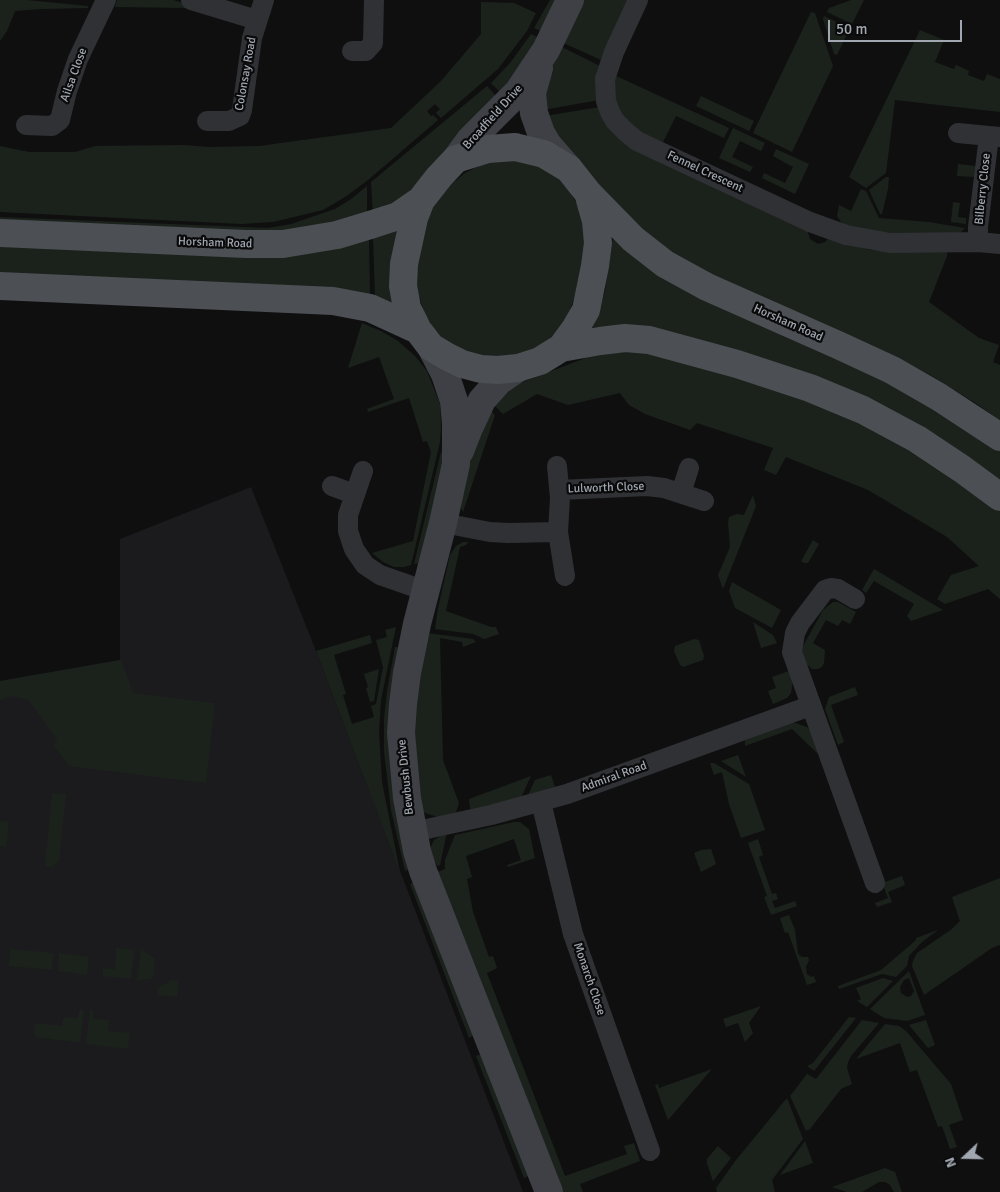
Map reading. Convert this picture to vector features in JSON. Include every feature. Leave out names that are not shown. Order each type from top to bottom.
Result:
[{"type":"main road","points":[[425,338],[408,308],[403,286],[404,264],[407,243],[421,200],[439,177],[456,159],[488,149],[515,147],[544,154],[569,169]]},
{"type":"main road","name":"Horsham Road","points":[[569,169],[588,193],[633,238],[665,264],[707,287],[838,344],[892,370],[940,397],[1000,437]]},
{"type":"main road","points":[[561,348],[586,310],[592,282],[598,244],[596,221],[588,193]]},
{"type":"main road","name":"Horsham Road","points":[[0,234],[283,244],[370,226],[398,216],[421,200]]},
{"type":"main road","points":[[0,286],[333,300],[370,308],[425,338],[454,360],[480,369],[518,368],[540,361],[561,348],[600,341],[625,338],[649,340],[737,364],[810,388],[863,410],[917,439],[962,469],[1000,498]]},
{"type":"street","name":"Ailsa Close","points":[[26,125],[52,126],[60,120],[78,59],[106,0]]},
{"type":"street","points":[[191,0],[257,20]]},
{"type":"street","name":"Colonsay Road","points":[[207,121],[229,121],[240,116],[248,58],[264,0]]},
{"type":"street","points":[[352,51],[366,51],[373,43],[374,0]]},
{"type":"street","name":"Broadfield Drive","points":[[569,169],[548,145],[541,133],[534,113],[532,92],[546,50],[570,0]]},
{"type":"street","name":"Fennel Crescent","points":[[638,0],[614,52],[606,79],[606,101],[610,112],[615,121],[637,141],[829,230],[846,236],[876,242],[978,242],[1000,244]]},
{"type":"street","name":"Broadfield Drive","points":[[456,159],[470,140],[518,92],[546,50]]},
{"type":"street","points":[[958,133],[994,136]]},
{"type":"street","name":"Bilberry Close","points":[[978,242],[978,227],[994,136]]},
{"type":"street","name":"Bewbush Drive","points":[[425,338],[445,374],[454,401],[456,464],[411,656],[403,704],[401,733],[403,767],[413,832],[426,880],[549,1192]]},
{"type":"street","points":[[456,464],[469,428],[482,400],[499,381],[518,368]]},
{"type":"street","name":"Lulworth Close","points":[[557,466],[560,490],[558,532],[565,576]]},
{"type":"street","points":[[681,493],[689,468]]},
{"type":"street","points":[[363,471],[348,515],[348,531],[352,544],[359,557],[372,570],[380,575],[426,591]]},
{"type":"street","points":[[332,486],[354,494]]},
{"type":"street","name":"Lulworth Close","points":[[560,490],[647,486],[681,493],[704,501]]},
{"type":"street","points":[[443,523],[490,532],[558,532]]},
{"type":"street","points":[[855,599],[838,589],[831,588],[825,590],[800,623],[795,633],[792,652],[874,883]]},
{"type":"street","name":"Admiral Road","points":[[413,832],[541,802],[810,706]]},
{"type":"street","name":"Monarch Close","points":[[541,802],[573,934],[650,1151]]},
{"type":"shaded area","points":[[0,0],[27,0],[88,6],[88,8],[15,11],[7,31],[0,41]]},
{"type":"shaded area","points":[[117,0],[173,0],[194,6],[188,8],[115,7]]},
{"type":"shaded area","points":[[550,0],[559,0],[543,32],[534,28]]},
{"type":"shaded area","points":[[581,0],[629,0],[601,60],[561,42]]},
{"type":"shaded area","points":[[851,0],[864,0],[852,24],[827,12],[829,8]]},
{"type":"shaded area","points":[[481,2],[514,3],[536,13],[527,31],[498,69],[441,118],[436,113],[440,109],[435,104],[427,111],[438,120],[368,180],[323,210],[273,222],[241,224],[0,212],[0,146],[29,152],[75,152],[95,146],[259,146],[391,128],[441,81],[481,34]]},
{"type":"shaded area","points":[[811,12],[815,13],[833,66],[792,152],[753,133]]},
{"type":"shaded area","points":[[824,16],[850,28],[837,55],[834,54],[823,19]]},
{"type":"shaded area","points":[[920,30],[944,40],[935,62],[954,69],[956,65],[969,71],[968,75],[984,81],[987,74],[1000,79],[1000,112],[895,100],[886,173],[866,188],[849,177]]},
{"type":"shaded area","points":[[531,34],[541,39],[503,95],[491,83],[510,63]]},
{"type":"shaded area","points":[[560,46],[600,66],[599,100],[543,110],[542,86]]},
{"type":"shaded area","points":[[614,75],[729,128],[724,138],[676,116],[662,144],[638,132],[627,123],[614,100]]},
{"type":"shaded area","points":[[487,86],[499,99],[401,200],[373,216],[371,182]]},
{"type":"shaded area","points":[[701,96],[754,121],[749,131],[696,106]]},
{"type":"shaded area","points":[[600,107],[606,120],[807,229],[810,239],[818,244],[825,242],[829,238],[870,250],[903,252],[947,251],[947,256],[929,302],[979,338],[999,345],[993,362],[1000,365],[1000,421],[977,404],[930,375],[881,350],[707,274],[670,255],[645,235],[562,146],[545,116]]},
{"type":"shaded area","points":[[733,128],[765,143],[761,151],[740,141],[732,157],[753,167],[750,172],[719,158]]},
{"type":"shaded area","points":[[776,149],[809,164],[795,194],[762,178],[764,173],[785,183],[793,167],[773,156]]},
{"type":"shaded area","points":[[505,160],[522,161],[539,166],[557,177],[570,192],[580,210],[585,230],[585,252],[579,284],[569,313],[559,330],[549,340],[535,349],[503,358],[471,355],[444,340],[434,329],[424,312],[417,290],[415,268],[423,228],[433,206],[446,188],[465,173],[483,164]]},
{"type":"shaded area","points":[[958,164],[976,166],[975,177],[957,176]]},
{"type":"shaded area","points":[[886,177],[889,177],[888,189],[882,214],[880,214],[869,190]]},
{"type":"shaded area","points":[[367,186],[367,217],[290,234],[0,225],[0,217],[268,228],[291,224],[335,209]]},
{"type":"shaded area","points":[[861,189],[866,191],[879,218],[929,222],[965,228],[959,234],[906,237],[843,225],[837,216],[839,205],[851,211]]},
{"type":"shaded area","points":[[953,202],[960,203],[958,217],[966,218],[966,224],[951,222]]},
{"type":"shaded area","points":[[398,230],[397,309],[375,298],[373,236]]},
{"type":"shaded area","points":[[369,237],[370,296],[0,276],[0,244]]},
{"type":"shaded area","points":[[613,237],[914,395],[1000,449],[1000,486],[876,405],[590,332],[605,291]]},
{"type":"shaded area","points":[[362,323],[398,341],[415,356],[427,371],[440,404],[440,442],[411,565],[404,567],[394,567],[383,562],[372,553],[413,541],[431,452],[427,441],[423,442],[409,398],[368,412],[367,409],[394,399],[379,357],[348,368]]},
{"type":"shaded area","points":[[604,351],[656,352],[796,396],[872,429],[963,481],[1000,511],[1000,599],[988,589],[945,604],[937,599],[951,575],[979,566],[947,537],[868,490],[786,457],[776,475],[764,470],[773,448],[697,423],[690,430],[645,414],[629,405],[620,393],[568,405],[537,394],[503,414],[493,404],[504,393],[520,383]]},
{"type":"shaded area","points":[[488,408],[495,415],[463,512],[460,506],[474,435]]},
{"type":"shaded area","points":[[441,452],[447,457],[420,563],[414,564]]},
{"type":"shaded area","points":[[251,487],[314,646],[523,1192],[0,1192],[0,681],[120,660],[120,539]]},
{"type":"shaded area","points":[[753,495],[756,506],[723,589],[718,575],[730,547],[729,517],[737,514],[744,515]]},
{"type":"shaded area","points":[[813,540],[819,544],[808,563],[804,563],[801,561]]},
{"type":"shaded area","points":[[463,542],[468,542],[460,547],[446,611],[491,627],[496,627],[499,634],[484,639],[473,634],[435,629],[450,555],[456,546]]},
{"type":"shaded area","points":[[874,569],[943,610],[911,621],[907,616],[914,604],[874,581],[866,593],[862,590]]},
{"type":"shaded area","points":[[732,582],[781,610],[772,628],[735,608],[729,591]]},
{"type":"shaded area","points":[[833,602],[838,602],[856,612],[850,624],[842,620],[838,626],[826,620],[813,643],[825,650],[824,663],[818,669],[812,669],[803,661],[802,648],[823,610]]},
{"type":"shaded area","points":[[753,622],[773,635],[777,643],[761,648]]},
{"type":"shaded area","points":[[396,627],[381,700],[379,732],[382,782],[400,872],[316,651],[370,635],[372,643],[334,655],[346,694],[343,695],[352,724],[374,717],[371,706],[376,704],[383,667],[376,640],[387,637],[385,630]]},
{"type":"shaded area","points":[[427,633],[473,639],[476,642],[463,647],[462,642],[440,638],[443,760],[459,803],[453,815],[438,817],[425,813],[420,808],[411,721]]},
{"type":"shaded area","points":[[694,639],[699,640],[704,656],[703,660],[683,667],[680,665],[674,651],[675,646]]},
{"type":"shaded area","points":[[395,647],[402,648],[413,868],[405,871],[391,810],[384,752],[384,719]]},
{"type":"shaded area","points":[[121,660],[133,693],[215,703],[206,783],[69,766],[54,746],[57,739],[29,700],[13,696],[0,700],[0,681]]},
{"type":"shaded area","points":[[379,669],[374,701],[370,702],[364,674]]},
{"type":"shaded area","points":[[789,671],[793,681],[791,693],[787,698],[773,704],[768,691],[776,688],[772,677]]},
{"type":"shaded area","points":[[855,687],[858,695],[831,705],[844,742],[838,745],[825,709],[829,697]]},
{"type":"shaded area","points":[[788,723],[807,727],[813,733],[820,752],[817,753],[792,729],[745,746],[745,740]]},
{"type":"shaded area","points":[[738,755],[746,777],[721,761]]},
{"type":"shaded area","points":[[710,763],[714,763],[749,784],[765,830],[741,838],[729,804],[722,772],[714,775]]},
{"type":"shaded area","points":[[551,775],[555,787],[528,795],[535,780]]},
{"type":"shaded area","points":[[531,776],[520,800],[472,811],[470,808],[469,799]]},
{"type":"shaded area","points":[[52,793],[66,794],[59,861],[51,867],[45,866]]},
{"type":"shaded area","points":[[0,821],[9,822],[6,848],[0,845]]},
{"type":"shaded area","points":[[520,822],[529,829],[535,858],[508,867],[507,865],[521,860],[514,839],[466,856],[472,877],[467,879],[473,912],[489,957],[493,956],[497,968],[487,973],[565,1176],[627,1154],[624,1146],[634,1143],[640,1161],[580,1184],[583,1192],[559,1192],[435,873],[445,869],[445,860],[455,835]]},
{"type":"shaded area","points":[[447,832],[440,865],[437,866],[436,863],[433,864],[429,851],[434,840]]},
{"type":"shaded area","points":[[758,839],[763,855],[759,857],[772,894],[776,893],[778,899],[772,901],[775,908],[795,901],[797,906],[771,915],[764,897],[767,896],[748,843]]},
{"type":"shaded area","points":[[711,849],[716,864],[701,872],[694,853]]},
{"type":"shaded area","points":[[902,876],[905,885],[888,892],[892,902],[877,907],[875,903],[888,898],[882,883]]},
{"type":"shaded area","points":[[1000,878],[1000,945],[992,948],[924,995],[912,966],[913,961],[917,953],[952,929],[960,921],[952,897]]},
{"type":"shaded area","points":[[417,881],[475,1034],[469,1038],[410,884]]},
{"type":"shaded area","points":[[789,915],[795,930],[798,954],[802,957],[808,957],[807,974],[811,977],[814,976],[816,982],[807,985],[788,932],[785,933],[780,918]]},
{"type":"shaded area","points":[[938,930],[922,942],[909,956],[907,966],[896,977],[882,974],[839,989],[838,986],[881,970],[916,938]]},
{"type":"shaded area","points":[[116,948],[134,950],[131,979],[103,976],[103,968],[115,969]]},
{"type":"shaded area","points":[[10,949],[53,953],[52,970],[9,966]]},
{"type":"shaded area","points":[[141,950],[155,958],[153,978],[137,981]]},
{"type":"shaded area","points":[[59,953],[89,957],[87,975],[58,971]]},
{"type":"shaded area","points":[[909,971],[925,1015],[907,1021],[884,1018],[870,1009]],"holes":[[[909,978],[914,991],[911,996],[907,997],[901,993],[900,987],[904,980]]]},
{"type":"shaded area","points":[[883,978],[893,981],[867,1007],[857,1001],[861,999],[856,988]]},
{"type":"shaded area","points":[[172,980],[179,981],[177,997],[157,995],[158,988]]},
{"type":"shaded area","points":[[761,1006],[749,1023],[753,1033],[745,1042],[738,1023],[726,1027],[723,1019]]},
{"type":"shaded area","points":[[80,1009],[84,1010],[80,1043],[37,1037],[34,1034],[35,1023],[62,1026],[64,1017],[78,1018]]},
{"type":"shaded area","points":[[90,1010],[93,1011],[93,1019],[109,1020],[108,1031],[130,1033],[128,1049],[86,1044]]},
{"type":"shaded area","points":[[849,1017],[856,1018],[814,1071],[807,1066],[813,1063]]},
{"type":"shaded area","points":[[862,1020],[879,1023],[848,1062],[847,1068],[852,1084],[841,1089],[810,1129],[806,1131],[790,1096],[807,1074],[816,1079]]},
{"type":"shaded area","points":[[926,1020],[935,1045],[928,1048],[909,1025]]},
{"type":"shaded area","points":[[885,1024],[899,1026],[906,1031],[951,1084],[963,1120],[949,1125],[957,1147],[950,1149],[942,1126],[938,1127],[917,1070],[910,1072],[900,1043],[856,1059]]},
{"type":"shaded area","points":[[482,1054],[531,1175],[524,1178],[476,1056]]},
{"type":"shaded area","points":[[712,1069],[668,1120],[655,1085],[658,1084],[659,1088]]},
{"type":"shaded area","points":[[787,1098],[803,1139],[772,1180],[775,1192],[717,1192],[716,1188],[736,1160]]},
{"type":"shaded area","points":[[805,1141],[813,1163],[780,1175]]},
{"type":"shaded area","points":[[718,1146],[731,1158],[713,1181],[707,1159]]},
{"type":"shaded area","points":[[885,1168],[895,1172],[902,1192],[894,1192],[890,1185],[885,1182],[879,1182],[862,1192],[847,1192],[832,1187]]}]
